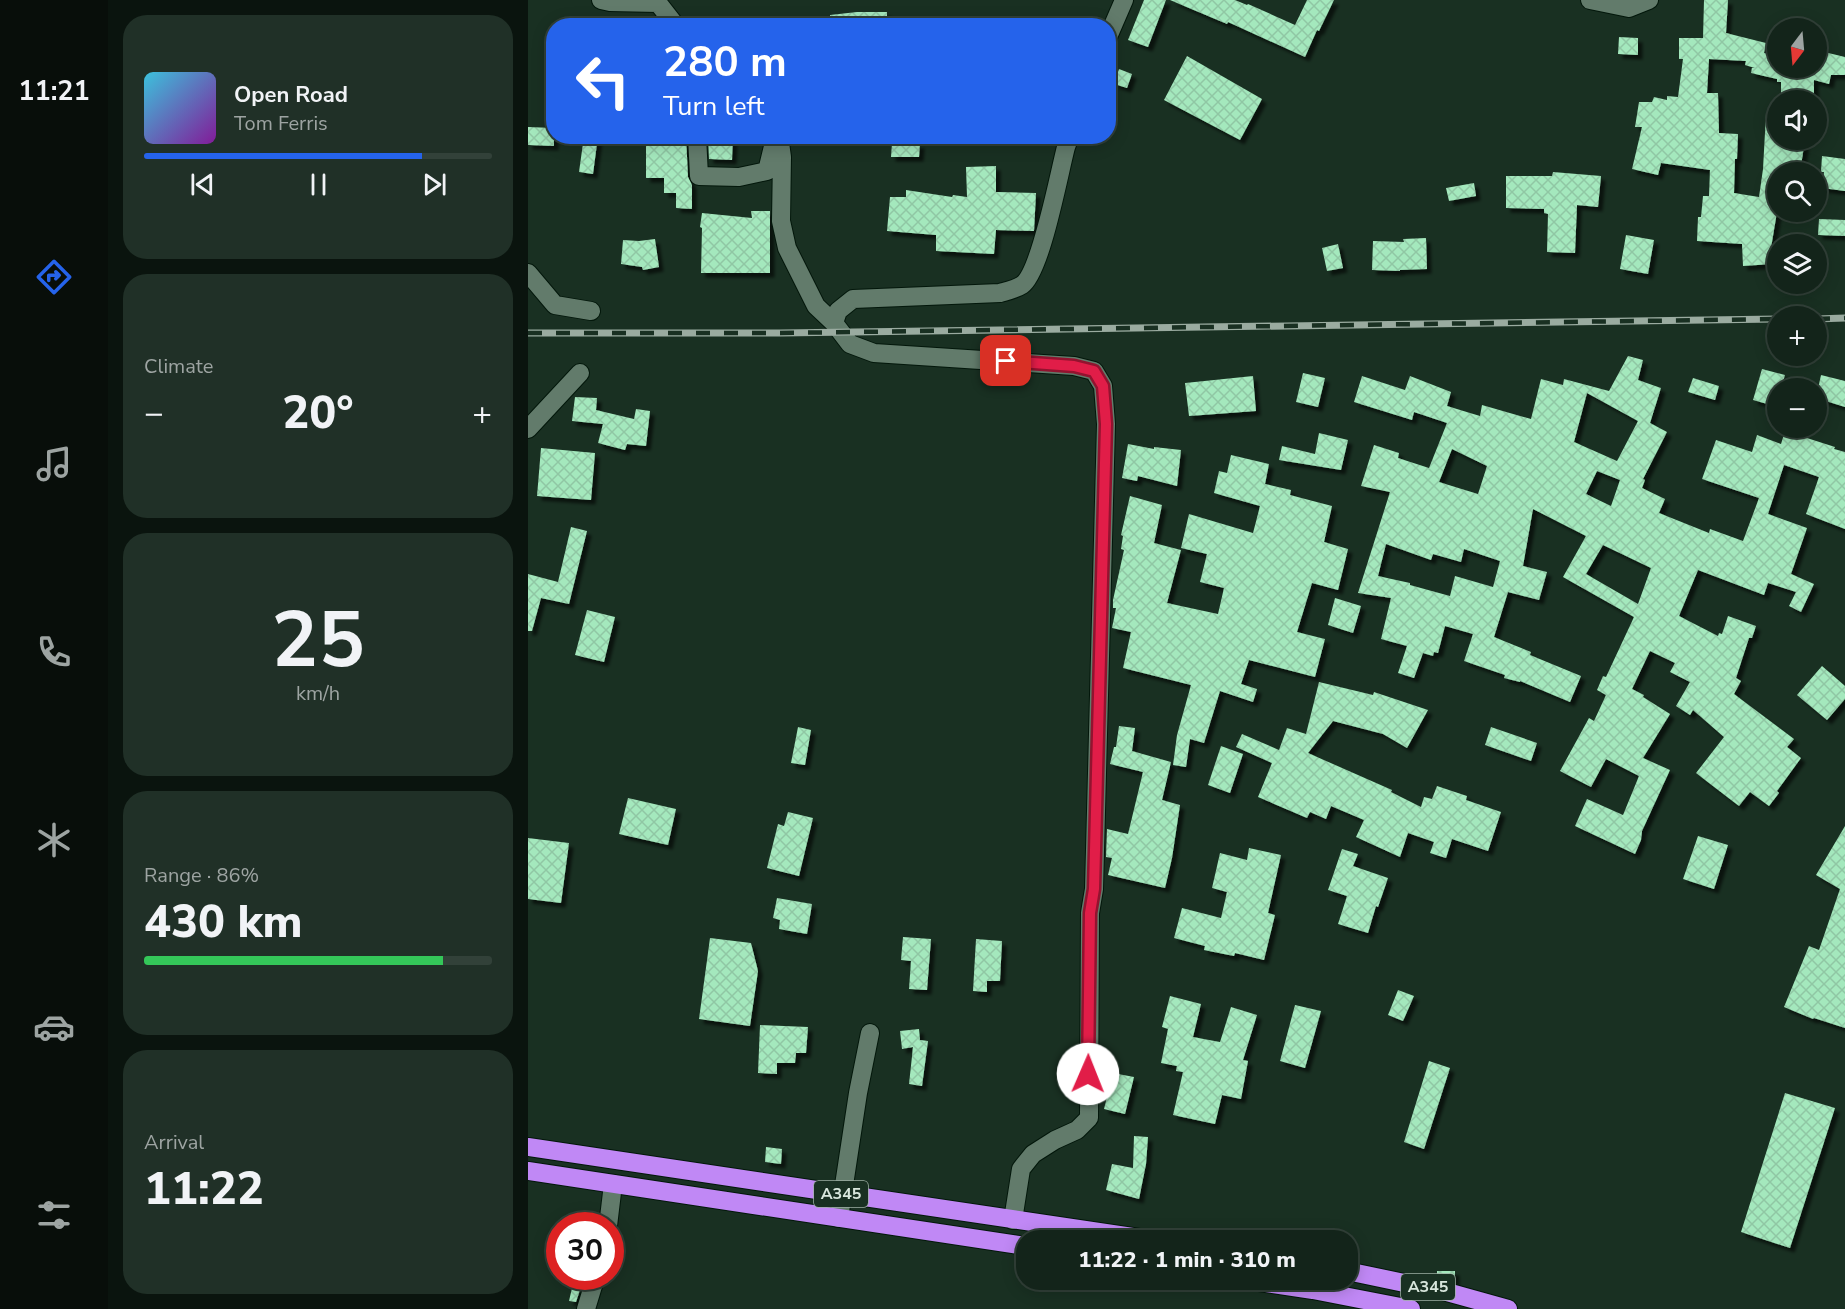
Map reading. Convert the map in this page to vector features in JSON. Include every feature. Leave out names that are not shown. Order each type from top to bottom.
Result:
[{"type":"highway","name":"A345","points":[[528,1147],[1083,1230]]},
{"type":"highway","name":"A345","points":[[528,1171],[1016,1245]]},
{"type":"highway","name":"A345","points":[[1358,1272],[1447,1292],[1508,1309]]},
{"type":"highway","name":"A345","points":[[1313,1290],[1411,1309]]},
{"type":"street","points":[[601,0],[610,2],[657,1],[670,18]]},
{"type":"street","points":[[1116,18],[1124,0]]},
{"type":"street","points":[[1590,0],[1629,8],[1649,0]]},
{"type":"street","points":[[697,144],[699,176],[739,177],[767,171],[775,144]]},
{"type":"street","points":[[779,144],[782,157],[781,221],[787,248],[816,306],[834,323],[850,344],[874,353],[1074,366],[1094,371],[1103,386],[1106,424],[1094,889],[1090,913],[1089,1119],[1077,1130],[1033,1154],[1021,1168],[1013,1220]]},
{"type":"street","points":[[834,323],[838,311],[853,299],[1000,293],[1023,285],[1033,270],[1041,248],[1067,144]]},
{"type":"street","points":[[528,273],[555,305],[591,311]]},
{"type":"street","points":[[528,429],[580,373]]},
{"type":"street","points":[[839,1218],[858,1092],[870,1033]]},
{"type":"street","points":[[610,1212],[613,1184]]},
{"type":"street","points":[[586,1309],[592,1290]]},
{"type":"building","points":[[1144,0],[1166,0],[1148,47],[1128,40]]},
{"type":"building","points":[[1170,0],[1235,0],[1295,25],[1307,0],[1334,0],[1305,57],[1228,22],[1227,24]]},
{"type":"building","points":[[1704,0],[1728,0],[1726,33],[1766,43],[1764,53],[1767,54],[1767,77],[1751,73],[1752,68],[1755,68],[1745,65],[1746,61],[1709,59],[1707,93],[1718,93],[1719,133],[1738,134],[1734,193],[1759,197],[1766,114],[1767,150],[1803,150],[1802,162],[1767,162],[1767,222],[1775,222],[1773,234],[1767,234],[1767,264],[1743,266],[1742,244],[1697,241],[1698,217],[1701,217],[1703,196],[1709,196],[1710,170],[1661,163],[1658,175],[1632,169],[1642,127],[1635,127],[1639,102],[1652,102],[1654,97],[1667,100],[1667,96],[1678,97],[1683,59],[1679,59],[1679,38],[1703,38]]},
{"type":"building","points":[[887,12],[887,18],[830,18],[830,15]]},
{"type":"building","points":[[1619,37],[1638,38],[1638,55],[1618,54]]},
{"type":"building","points":[[1827,53],[1845,57],[1845,75],[1831,75],[1829,84],[1814,80],[1814,90],[1781,90],[1781,82],[1777,82],[1777,79],[1773,78],[1827,78]]},
{"type":"building","points":[[1187,56],[1262,99],[1240,140],[1164,100]]},
{"type":"building","points":[[1119,69],[1132,74],[1127,88],[1116,85]]},
{"type":"building","points":[[528,127],[546,128],[546,144],[554,144],[554,146],[528,145]]},
{"type":"building","points":[[583,144],[597,144],[593,174],[579,172]]},
{"type":"building","points":[[646,144],[686,144],[688,177],[692,185],[692,209],[676,208],[676,193],[664,193],[664,178],[646,178]]},
{"type":"building","points":[[708,144],[733,144],[732,160],[709,159]]},
{"type":"building","points":[[892,144],[920,144],[919,157],[891,157]]},
{"type":"building","points":[[1822,156],[1845,159],[1845,191],[1827,189],[1827,162],[1822,162]]},
{"type":"building","points":[[996,166],[996,192],[1036,193],[1034,231],[996,230],[994,254],[936,251],[936,235],[887,231],[890,197],[906,197],[906,190],[967,197],[966,167]]},
{"type":"building","points":[[1553,172],[1601,176],[1598,207],[1577,205],[1575,253],[1547,252],[1548,214],[1544,213],[1544,209],[1506,208],[1506,176],[1552,176]]},
{"type":"building","points":[[1474,183],[1476,196],[1449,201],[1446,188]]},
{"type":"building","points":[[751,211],[770,211],[770,273],[701,273],[702,213],[752,218]]},
{"type":"building","points":[[1827,219],[1845,220],[1845,236],[1818,234],[1819,222],[1827,222]]},
{"type":"building","points":[[1626,235],[1654,240],[1648,274],[1620,269]]},
{"type":"building","points":[[1426,238],[1427,269],[1372,270],[1373,241],[1404,242],[1403,239]]},
{"type":"building","points":[[655,239],[659,267],[643,270],[642,267],[621,264],[623,240]]},
{"type":"building","points":[[1338,244],[1343,268],[1327,271],[1322,248]]},
{"type":"building","points":[[1628,356],[1643,360],[1638,380],[1661,388],[1650,423],[1667,432],[1643,479],[1645,480],[1642,488],[1665,499],[1659,513],[1709,533],[1710,529],[1743,541],[1759,498],[1702,479],[1716,440],[1752,452],[1757,435],[1781,444],[1783,438],[1807,438],[1845,452],[1845,529],[1806,514],[1819,477],[1784,465],[1768,514],[1807,528],[1791,574],[1814,584],[1801,612],[1789,606],[1796,592],[1768,583],[1764,595],[1698,570],[1679,616],[1718,636],[1719,633],[1722,634],[1728,616],[1756,626],[1752,638],[1749,638],[1736,678],[1741,681],[1734,694],[1794,739],[1787,747],[1801,758],[1769,806],[1750,792],[1739,806],[1696,773],[1724,737],[1693,710],[1690,715],[1676,706],[1690,682],[1670,672],[1675,663],[1650,651],[1632,689],[1670,714],[1643,758],[1670,770],[1642,831],[1635,854],[1575,826],[1587,799],[1623,815],[1639,776],[1606,759],[1591,787],[1560,771],[1589,718],[1594,721],[1606,695],[1597,690],[1603,676],[1606,677],[1634,617],[1563,577],[1586,536],[1533,509],[1523,566],[1547,572],[1539,600],[1508,592],[1494,637],[1581,676],[1570,702],[1464,661],[1473,634],[1445,626],[1438,653],[1434,652],[1433,656],[1423,653],[1414,678],[1398,673],[1407,646],[1381,639],[1391,598],[1358,593],[1390,492],[1361,486],[1374,445],[1399,453],[1398,458],[1429,468],[1447,423],[1414,412],[1412,420],[1354,402],[1362,376],[1405,390],[1410,376],[1451,392],[1447,406],[1480,416],[1482,405],[1531,419],[1541,379],[1563,385],[1564,379],[1609,391]],"holes":[[[1587,393],[1638,421],[1617,461],[1574,442]],[[1452,449],[1487,466],[1478,494],[1439,482]],[[1597,471],[1620,480],[1611,506],[1586,494]],[[1386,544],[1431,560],[1433,554],[1461,562],[1464,549],[1500,561],[1493,587],[1455,576],[1450,596],[1410,585],[1410,583],[1378,576]],[[1603,545],[1651,568],[1638,604],[1586,574]]]},
{"type":"building","points":[[1762,369],[1785,375],[1784,378],[1767,378],[1767,404],[1753,400]]},
{"type":"building","points":[[1303,373],[1325,378],[1318,407],[1296,402]]},
{"type":"building","points":[[1821,375],[1845,381],[1845,407],[1827,401],[1827,378],[1820,378]]},
{"type":"building","points":[[1253,376],[1256,411],[1189,416],[1185,383]]},
{"type":"building","points":[[1693,378],[1719,386],[1715,400],[1688,392]]},
{"type":"building","points":[[575,397],[597,398],[596,410],[634,419],[636,409],[650,411],[646,446],[627,444],[625,450],[598,443],[603,424],[572,421]]},
{"type":"building","points":[[1319,433],[1348,440],[1341,470],[1279,460],[1282,446],[1315,454]]},
{"type":"building","points":[[1128,444],[1154,449],[1154,447],[1181,450],[1177,486],[1138,476],[1137,481],[1122,478]]},
{"type":"building","points":[[541,448],[595,453],[591,500],[537,496]]},
{"type":"building","points":[[1231,455],[1269,464],[1265,484],[1291,490],[1290,495],[1332,506],[1324,542],[1348,549],[1338,590],[1312,583],[1297,632],[1325,639],[1315,677],[1249,660],[1241,684],[1257,689],[1253,702],[1220,691],[1204,743],[1190,739],[1186,767],[1173,765],[1177,735],[1191,685],[1123,668],[1131,632],[1112,628],[1116,608],[1113,608],[1113,600],[1124,550],[1121,549],[1123,536],[1121,535],[1130,496],[1162,505],[1154,543],[1181,550],[1167,603],[1218,614],[1224,588],[1200,582],[1207,554],[1181,548],[1189,514],[1253,533],[1260,506],[1214,493],[1219,471],[1227,473]]},
{"type":"building","points":[[571,527],[587,531],[569,604],[541,598],[532,631],[528,631],[528,574],[558,582]]},
{"type":"building","points":[[1335,598],[1361,606],[1353,633],[1328,625]]},
{"type":"building","points":[[587,610],[615,617],[604,662],[575,655]]},
{"type":"building","points":[[1822,666],[1845,686],[1845,699],[1827,720],[1797,695]]},
{"type":"building","points":[[1319,682],[1373,695],[1374,692],[1428,710],[1407,748],[1383,734],[1333,721],[1308,753],[1392,790],[1391,792],[1421,807],[1424,797],[1432,799],[1437,786],[1467,796],[1466,800],[1501,812],[1488,851],[1452,839],[1446,858],[1430,853],[1434,842],[1408,833],[1400,857],[1356,837],[1364,820],[1331,806],[1326,819],[1310,812],[1307,818],[1258,797],[1272,763],[1236,747],[1242,734],[1279,750],[1287,728],[1306,734]]},
{"type":"building","points":[[1119,726],[1135,728],[1132,751],[1171,762],[1162,800],[1180,805],[1165,888],[1108,875],[1112,858],[1106,857],[1107,829],[1128,834],[1143,772],[1110,764],[1114,747],[1116,747]]},
{"type":"building","points":[[798,727],[811,730],[805,765],[791,763]]},
{"type":"building","points":[[1491,727],[1537,743],[1531,761],[1485,745]]},
{"type":"building","points":[[1221,746],[1243,754],[1230,793],[1208,785]]},
{"type":"building","points":[[628,798],[676,809],[668,845],[619,834]]},
{"type":"building","points":[[788,812],[813,818],[799,876],[767,868],[778,824],[784,826]]},
{"type":"building","points":[[1845,826],[1845,1028],[1813,1019],[1784,1007],[1809,946],[1819,950],[1840,889],[1816,875]]},
{"type":"building","points":[[1698,836],[1728,845],[1714,889],[1683,879]]},
{"type":"building","points":[[528,838],[569,843],[561,903],[528,899]]},
{"type":"building","points":[[1249,848],[1281,855],[1268,913],[1275,915],[1264,960],[1235,953],[1234,956],[1204,950],[1205,946],[1174,938],[1182,908],[1221,918],[1227,892],[1212,888],[1220,853],[1247,860]]},
{"type":"building","points":[[1342,849],[1358,854],[1353,866],[1388,878],[1368,933],[1338,924],[1347,896],[1328,890]]},
{"type":"building","points":[[777,898],[812,904],[807,934],[779,929],[780,920],[773,918]]},
{"type":"building","points":[[903,937],[931,939],[927,990],[909,989],[911,961],[901,960]]},
{"type":"building","points":[[710,938],[751,943],[758,971],[750,1026],[699,1019]]},
{"type":"building","points":[[976,939],[1002,941],[1000,981],[987,981],[987,992],[973,991]]},
{"type":"building","points":[[1398,990],[1414,996],[1403,1021],[1388,1015]]},
{"type":"building","points":[[1170,996],[1201,1004],[1193,1037],[1220,1042],[1231,1007],[1257,1015],[1243,1060],[1248,1061],[1241,1099],[1222,1095],[1215,1124],[1173,1115],[1183,1072],[1176,1071],[1177,1066],[1161,1063],[1168,1029],[1162,1027]]},
{"type":"building","points":[[1295,1005],[1321,1011],[1305,1068],[1280,1061]]},
{"type":"building","points":[[760,1025],[808,1027],[806,1053],[796,1053],[795,1063],[777,1063],[777,1074],[758,1073]]},
{"type":"building","points":[[919,1029],[920,1040],[928,1041],[922,1086],[909,1084],[913,1047],[902,1049],[900,1031]]},
{"type":"building","points":[[1429,1061],[1450,1068],[1424,1149],[1404,1142]]},
{"type":"building","points":[[1113,1073],[1134,1077],[1125,1114],[1104,1109]]},
{"type":"building","points":[[1785,1093],[1835,1108],[1790,1248],[1741,1232]]},
{"type":"building","points":[[1134,1136],[1148,1137],[1146,1164],[1139,1199],[1106,1190],[1112,1164],[1133,1168]]},
{"type":"building","points":[[766,1147],[782,1149],[781,1164],[765,1162]]},
{"type":"building","points":[[1437,1271],[1455,1271],[1455,1282],[1437,1278]]},
{"type":"building","points":[[572,1290],[580,1290],[576,1302],[569,1301]]},
{"type":"railway","points":[[1827,319],[1845,318]]},
{"type":"railway","points":[[528,333],[780,333],[1767,319]]},
{"type":"route","points":[[1006,361],[1074,366],[1094,371],[1103,386],[1106,424],[1094,889],[1090,913],[1088,1074]]}]
